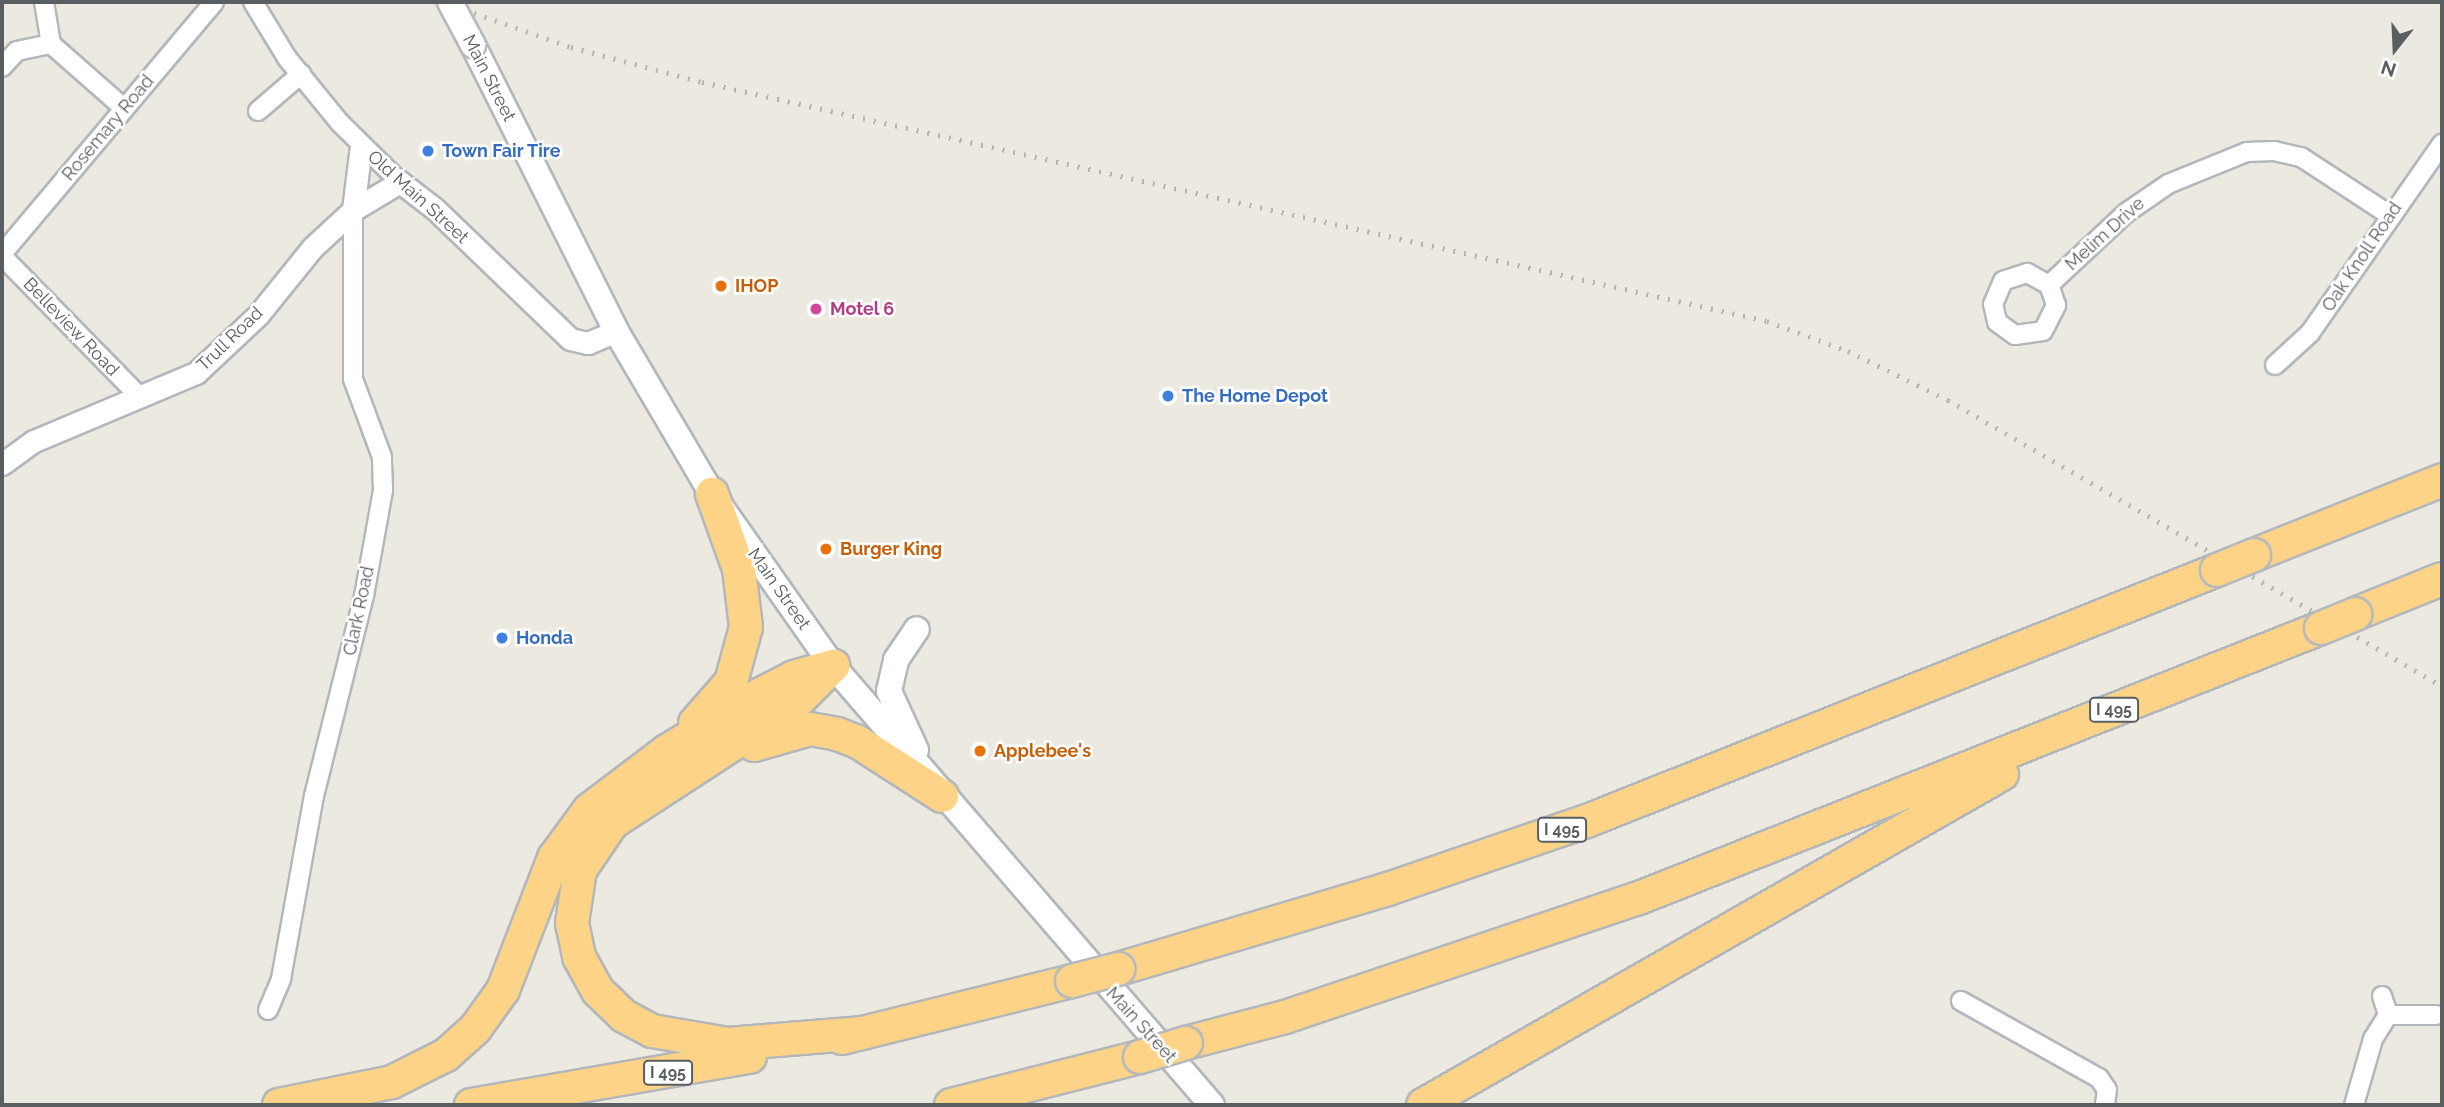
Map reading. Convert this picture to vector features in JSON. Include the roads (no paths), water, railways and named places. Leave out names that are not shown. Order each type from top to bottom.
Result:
[{"type":"highway","name":"I 495","points":[[471,1105],[655,1075],[863,1033],[1072,981],[1388,889],[1574,825],[1790,744],[2442,480]]},
{"type":"highway","points":[[667,751],[727,688],[744,643],[739,569],[712,494]]},
{"type":"highway","name":"I 495","points":[[951,1105],[1284,1017],[1639,898],[2442,579]]},
{"type":"highway","points":[[279,1105],[410,1076],[464,1040],[503,990],[554,858],[569,833],[597,803],[667,751],[777,685],[833,666]]},
{"type":"highway","points":[[833,666],[796,703],[710,762],[619,817],[586,856],[571,911],[576,947],[588,975],[624,1016],[679,1038],[750,1043],[863,1033]]},
{"type":"highway","points":[[1423,1105],[1875,843],[2132,703]]},
{"type":"highway","points":[[710,762],[778,735],[810,729],[858,742],[942,796]]},
{"type":"highway","points":[[1448,1105],[1503,1060]]},
{"type":"main road","name":"Main Street","points":[[450,2],[615,331],[712,494],[833,666],[942,796],[1212,1105]]},
{"type":"main road","points":[[917,629],[896,660],[889,691],[896,713],[942,796]]},
{"type":"street","points":[[44,2],[51,44],[125,109]]},
{"type":"street","name":"Rosemary Road","points":[[2,255],[214,2]]},
{"type":"street","name":"Old Main Street","points":[[253,2],[301,75],[361,146],[400,182],[435,209],[570,339],[587,343],[615,331]]},
{"type":"street","points":[[2,66],[17,51],[51,44]]},
{"type":"street","points":[[258,111],[301,75]]},
{"type":"street","name":"Oak Knoll Road","points":[[2275,365],[2307,337],[2442,144]]},
{"type":"street","points":[[353,209],[361,146]]},
{"type":"street","name":"Melim Drive","points":[[2049,285],[2153,192],[2247,152],[2274,151],[2301,157],[2391,216]]},
{"type":"street","name":"Trull Road","points":[[2,464],[34,441],[195,373],[215,358],[258,315],[312,248],[353,209],[400,182]]},
{"type":"street","name":"Clark Road","points":[[268,1010],[281,979],[314,796],[364,596],[383,490],[382,457],[353,379],[353,209]]},
{"type":"street","name":"Belleview Road","points":[[2,255],[141,398]]},
{"type":"street","points":[[2354,1105],[2373,1039],[2388,1015],[2382,996]]},
{"type":"street","points":[[1961,1001],[2099,1078],[2107,1090],[2105,1105]]},
{"type":"street","points":[[2388,1015],[2436,1015]]},
{"type":"railway","points":[[443,2],[571,47],[702,82],[1767,321],[1848,351],[1948,400],[2442,686]]},
{"type":"place","name":"Town Fair Tire","points":[[428,151]]},
{"type":"place","name":"IHOP","points":[[721,286]]},
{"type":"place","name":"Motel 6","points":[[816,309]]},
{"type":"place","name":"The Home Depot","points":[[1168,396]]},
{"type":"place","name":"Burger King","points":[[826,549]]},
{"type":"place","name":"Honda","points":[[502,638]]},
{"type":"place","name":"Applebee's","points":[[980,751]]}]
